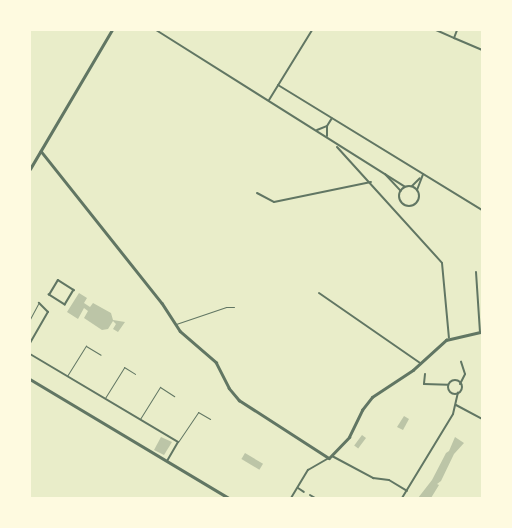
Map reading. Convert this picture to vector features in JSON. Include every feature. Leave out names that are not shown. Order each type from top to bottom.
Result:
[{"type":"street","points":[[30,169],[112,30]]},
{"type":"street","points":[[156,30],[327,136],[405,187]]},
{"type":"street","points":[[269,100],[312,30]]},
{"type":"street","points":[[436,30],[482,50]]},
{"type":"street","points":[[454,38],[457,30]]},
{"type":"street","points":[[278,85],[482,210]]},
{"type":"street","points":[[327,136],[327,126],[332,118]]},
{"type":"street","points":[[317,130],[327,126]]},
{"type":"street","points":[[338,147],[371,182],[442,263],[449,338]]},
{"type":"street","points":[[41,151],[167,309],[175,324],[188,339],[216,362],[229,388],[240,402],[329,458]]},
{"type":"street","points":[[382,171],[401,190]]},
{"type":"street","points":[[421,177],[417,190],[418,200],[414,205],[407,206],[400,200],[401,190],[405,187],[411,186],[423,174]]},
{"type":"street","points":[[257,193],[274,202],[371,182]]},
{"type":"street","points":[[411,186],[417,190]]},
{"type":"street","points":[[291,498],[308,471],[332,456],[350,436],[369,400],[420,363],[449,338],[481,332],[476,272]]},
{"type":"street","points":[[58,280],[74,290],[65,305],[49,295],[58,280]]},
{"type":"street","points":[[319,293],[420,363]]},
{"type":"street","points":[[30,343],[48,312],[39,303]]},
{"type":"street","points":[[30,354],[178,442],[167,461]]},
{"type":"street","points":[[402,498],[456,405],[460,384],[465,374],[461,362]]},
{"type":"street","points":[[425,374],[424,384],[448,385],[454,380],[460,384]]},
{"type":"street","points":[[30,379],[229,498]]},
{"type":"street","points":[[448,385],[450,392],[458,393]]},
{"type":"street","points":[[456,405],[482,420]]},
{"type":"street","points":[[332,456],[368,475],[389,480],[407,491]]},
{"type":"street","points":[[298,488],[304,492]]},
{"type":"street","points":[[310,495],[315,498]]},
{"type":"lane","points":[[30,319],[39,303]]},
{"type":"lane","points":[[175,324],[226,307],[234,307]]},
{"type":"lane","points":[[67,376],[86,346],[101,354]]},
{"type":"lane","points":[[105,399],[124,367],[135,374]]},
{"type":"lane","points":[[140,420],[160,388],[174,396]]},
{"type":"lane","points":[[178,442],[198,412],[210,419]]},
{"type":"building","points":[[79,293],[87,298],[84,303],[90,307],[93,303],[111,313],[113,320],[125,322],[118,332],[113,329],[116,324],[113,321],[108,329],[102,330],[84,318],[88,311],[84,308],[78,319],[67,312]]},
{"type":"building","points":[[404,416],[409,419],[403,430],[397,427]]},
{"type":"building","points":[[362,435],[366,438],[358,448],[354,445]]},
{"type":"building","points":[[161,437],[172,442],[164,455],[154,450]]},
{"type":"building","points":[[455,437],[464,443],[454,454],[441,481],[437,484],[439,485],[431,498],[418,498],[432,480],[446,453],[449,451]]},
{"type":"building","points":[[245,453],[263,464],[259,470],[241,459]]}]
